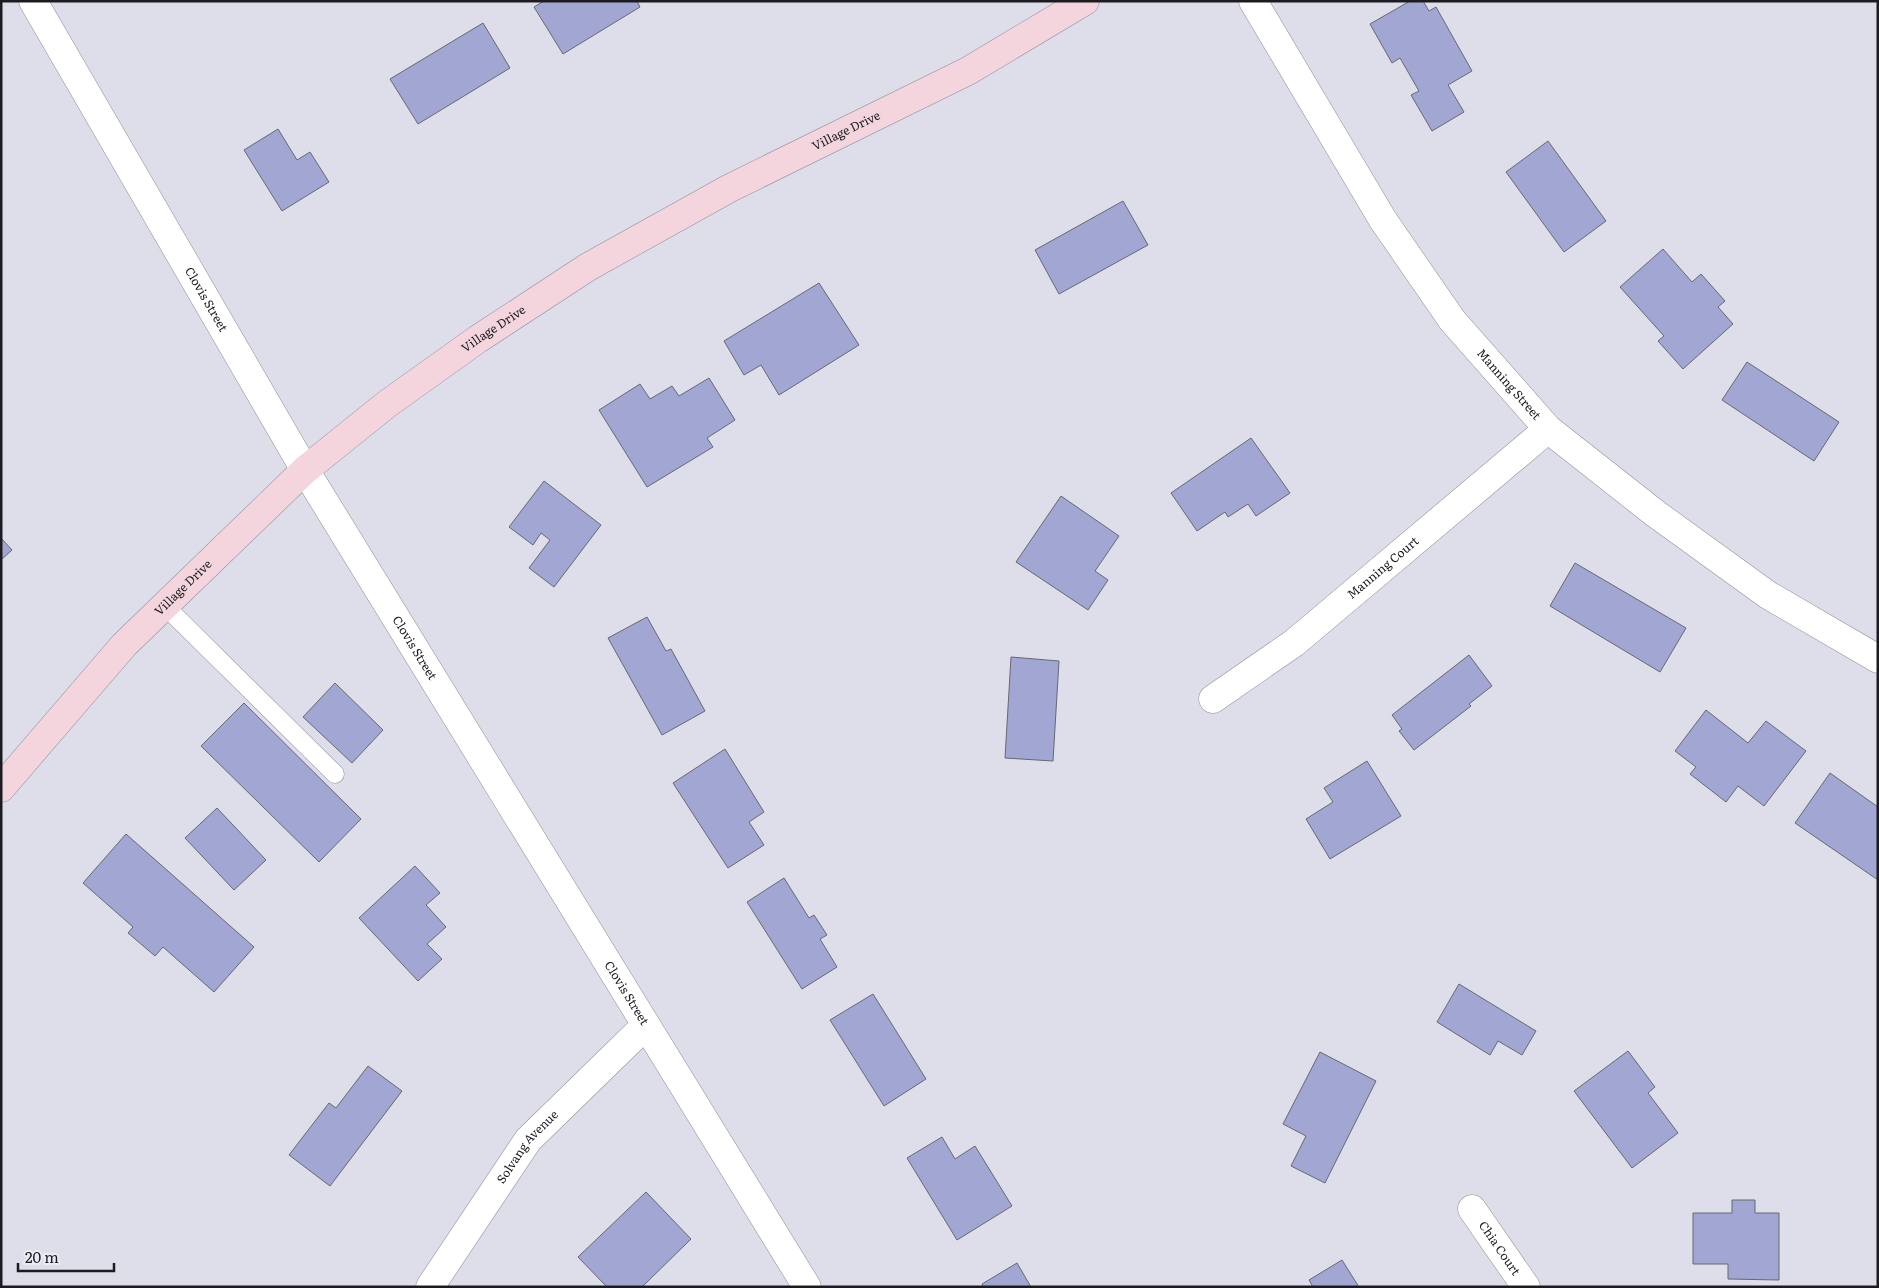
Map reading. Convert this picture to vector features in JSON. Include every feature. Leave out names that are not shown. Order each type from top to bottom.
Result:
[{"type":"main road","name":"Village Drive","points":[[1,788],[124,645],[305,470],[395,398],[478,339],[588,267],[730,188],[968,71],[1085,1]]},
{"type":"street","name":"Clovis Street","points":[[33,1],[305,470],[807,1287]]},
{"type":"street","name":"Manning Street","points":[[1253,1],[1388,228],[1452,320],[1548,429],[1656,514],[1768,595],[1878,659]]},
{"type":"street","name":"Manning Court","points":[[1213,698],[1294,643],[1548,429]]},
{"type":"street","name":"Solvang Avenue","points":[[430,1287],[528,1140],[646,1025]]},
{"type":"street","name":"Chia Court","points":[[1472,1209],[1526,1287]]},
{"type":"lane","points":[[165,606],[335,774]]},
{"type":"building","points":[[544,1],[637,1],[640,7],[563,54],[534,7]]},
{"type":"building","points":[[1410,1],[1423,1],[1429,11],[1436,7],[1472,71],[1448,85],[1464,112],[1432,131],[1411,95],[1419,91],[1400,58],[1392,63],[1370,24]]},
{"type":"building","points":[[483,23],[510,68],[418,124],[390,79]]},
{"type":"building","points":[[278,129],[297,160],[310,152],[329,182],[282,211],[244,150]]},
{"type":"building","points":[[1548,141],[1606,221],[1564,252],[1506,172]]},
{"type":"building","points":[[1123,201],[1148,245],[1059,294],[1035,250]]},
{"type":"building","points":[[1663,249],[1692,282],[1701,274],[1725,301],[1718,307],[1733,324],[1683,369],[1658,341],[1664,336],[1620,287]]},
{"type":"building","points":[[819,283],[859,345],[779,395],[761,365],[744,375],[724,341]]},
{"type":"building","points":[[1747,362],[1839,422],[1814,461],[1722,400]]},
{"type":"building","points":[[709,378],[735,420],[707,438],[713,447],[647,487],[599,410],[640,384],[650,399],[672,386],[679,396]]},
{"type":"building","points":[[1251,438],[1290,493],[1256,516],[1248,504],[1228,517],[1225,512],[1197,531],[1171,493]]},
{"type":"building","points":[[544,481],[601,525],[554,587],[529,568],[550,540],[541,533],[533,545],[509,527]]},
{"type":"building","points":[[1061,496],[1119,536],[1095,571],[1108,580],[1088,610],[1016,562]]},
{"type":"building","points":[[1,538],[12,550],[1,560]]},
{"type":"building","points":[[1575,563],[1686,628],[1660,672],[1550,606]]},
{"type":"building","points":[[647,617],[666,651],[671,649],[705,711],[662,735],[608,638]]},
{"type":"building","points":[[1469,655],[1492,686],[1469,704],[1471,706],[1414,750],[1399,731],[1402,729],[1392,715]]},
{"type":"building","points":[[1011,657],[1059,661],[1053,761],[1005,758]]},
{"type":"building","points":[[335,683],[383,730],[352,763],[303,717]]},
{"type":"building","points":[[244,703],[361,819],[319,862],[201,746]]},
{"type":"building","points":[[1706,710],[1748,743],[1766,721],[1806,751],[1764,806],[1738,786],[1726,802],[1690,774],[1696,767],[1675,751]]},
{"type":"building","points":[[725,749],[764,812],[749,822],[764,845],[728,868],[673,783]]},
{"type":"building","points":[[1367,761],[1401,816],[1330,859],[1306,819],[1333,802],[1324,788]]},
{"type":"building","points":[[1830,773],[1878,807],[1878,880],[1795,823]]},
{"type":"building","points":[[217,808],[266,860],[234,890],[185,838]]},
{"type":"building","points":[[126,834],[254,947],[214,992],[163,947],[155,956],[128,933],[133,927],[83,883]]},
{"type":"building","points":[[415,866],[440,893],[426,905],[446,927],[427,944],[442,959],[418,981],[359,918]]},
{"type":"building","points":[[784,878],[809,918],[814,915],[827,935],[820,939],[837,967],[802,989],[747,902]]},
{"type":"building","points":[[1459,984],[1536,1031],[1522,1055],[1498,1041],[1490,1055],[1437,1022]]},
{"type":"building","points":[[873,994],[926,1079],[884,1106],[830,1020]]},
{"type":"building","points":[[1628,1051],[1655,1087],[1648,1093],[1678,1133],[1632,1168],[1574,1091]]},
{"type":"building","points":[[1320,1052],[1376,1081],[1325,1183],[1291,1166],[1306,1136],[1283,1124]]},
{"type":"building","points":[[368,1066],[402,1091],[330,1186],[289,1155],[329,1103],[336,1108]]},
{"type":"building","points":[[942,1137],[955,1159],[975,1146],[1012,1206],[957,1240],[907,1158]]},
{"type":"building","points":[[646,1192],[691,1239],[642,1287],[607,1287],[578,1257]]},
{"type":"building","points":[[1732,1200],[1755,1200],[1755,1213],[1779,1213],[1779,1280],[1728,1279],[1728,1264],[1693,1264],[1693,1213],[1732,1213]]},
{"type":"building","points":[[1342,1260],[1359,1287],[1313,1287],[1309,1280]]},
{"type":"building","points":[[1017,1263],[1031,1287],[983,1287],[982,1284]]}]
